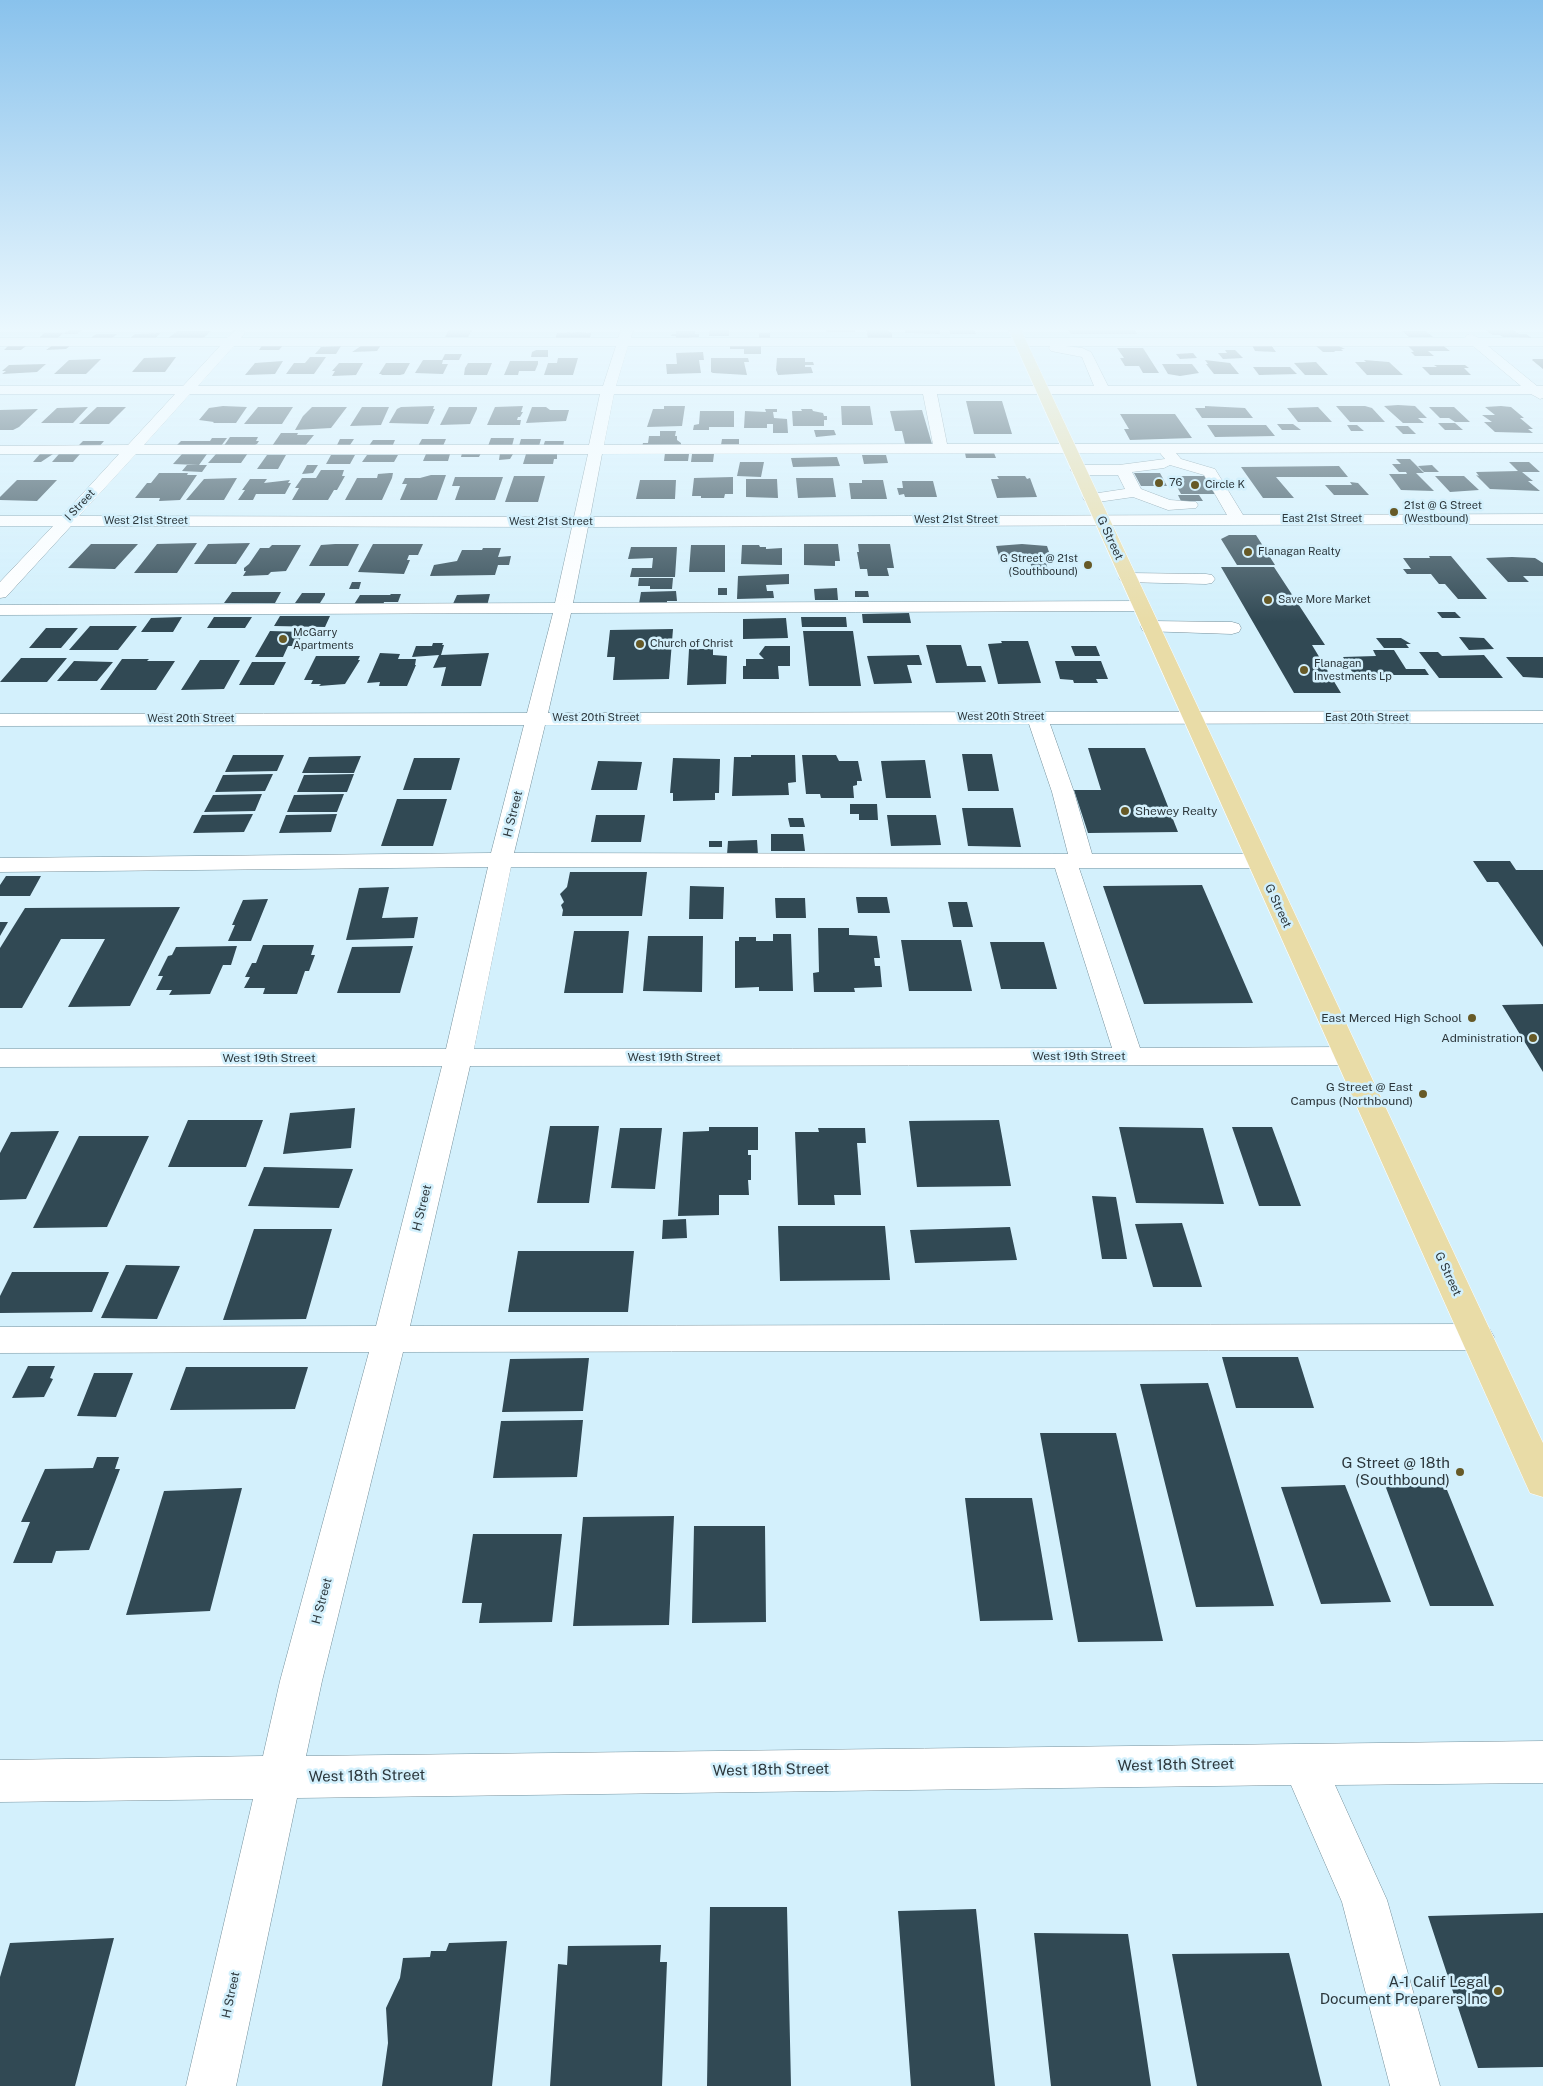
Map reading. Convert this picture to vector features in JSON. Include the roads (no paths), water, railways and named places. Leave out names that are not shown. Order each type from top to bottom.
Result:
[{"type":"main road","name":"G Street","points":[[1059,427],[1543,1482]]},
{"type":"street","name":"I Street","points":[[0,593],[152,427]]},
{"type":"street","name":"H Street","points":[[211,2086],[301,1681],[390,1338],[458,1058],[501,860],[563,609],[601,427]]},
{"type":"street","points":[[937,427],[941,449]]},
{"type":"street","points":[[0,450],[1543,448]]},
{"type":"street","points":[[1164,449],[1176,462]]},
{"type":"street","points":[[1078,470],[1122,470],[1125,468],[1176,462],[1210,472],[1237,519]]},
{"type":"street","points":[[1122,470],[1135,492],[1168,505],[1229,505]]},
{"type":"street","points":[[1096,509],[1135,492]]},
{"type":"street","name":"West 21st Street","points":[[0,522],[580,522],[1096,509]]},
{"type":"street","name":"East 21st Street","points":[[1096,509],[1237,519],[1543,519]]},
{"type":"street","points":[[1128,578],[1206,579]]},
{"type":"street","points":[[0,610],[563,609],[1145,617],[1232,628]]},
{"type":"street","points":[[1038,716],[1063,792],[1073,861],[1129,1056]]},
{"type":"street","name":"West 20th Street","points":[[0,720],[1192,717]]},
{"type":"street","name":"East 20th Street","points":[[1192,717],[1543,717]]},
{"type":"street","points":[[0,864],[501,860],[1258,861]]},
{"type":"street","name":"West 19th Street","points":[[0,1058],[1347,1056]]},
{"type":"street","points":[[0,1340],[1477,1337]]},
{"type":"street","name":"West 18th Street","points":[[0,1781],[1543,1762]]},
{"type":"street","points":[[1302,1764],[1364,1900],[1415,2086]]},
{"type":"place","name":"76","points":[[1159,483]]},
{"type":"place","name":"Circle K","points":[[1195,485]]},
{"type":"place","name":"21st @ G Street (Westbound)","points":[[1394,512]]},
{"type":"place","name":"Flanagan Realty","points":[[1248,552]]},
{"type":"place","name":"G Street @ 21st (Southbound)","points":[[1088,565]]},
{"type":"place","name":"Save More Market","points":[[1268,600]]},
{"type":"place","name":"McGarry Apartments","points":[[283,639]]},
{"type":"place","name":"Church of Christ","points":[[640,644]]},
{"type":"place","name":"Flanagan Investments Lp","points":[[1304,670]]},
{"type":"place","name":"Shewey Realty","points":[[1125,811]]},
{"type":"place","name":"East Merced High School","points":[[1472,1018]]},
{"type":"place","name":"Administration","points":[[1533,1038]]},
{"type":"place","name":"G Street @ East Campus (Northbound)","points":[[1423,1094]]},
{"type":"place","name":"G Street @ 18th (Southbound)","points":[[1460,1472]]},
{"type":"place","name":"A-1 Calif Legal Document Preparers Inc","points":[[1498,1991]]}]
